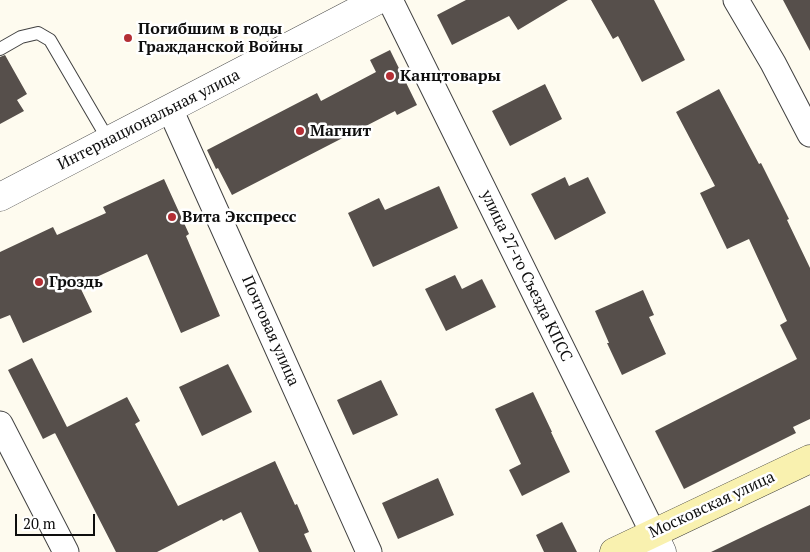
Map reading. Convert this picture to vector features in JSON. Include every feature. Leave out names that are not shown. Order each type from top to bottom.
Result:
[{"type":"main road","name":"Московская улица","points":[[614,552],[658,543],[810,459]]},
{"type":"street","name":"Интернациональная улица","points":[[0,197],[378,0]]},
{"type":"street","name":"улица 27-го Съезда КПСС","points":[[390,0],[658,543]]},
{"type":"street","points":[[736,0],[773,63],[810,134]]},
{"type":"street","name":"Почтовая улица","points":[[170,109],[369,552]]},
{"type":"street","points":[[0,424],[66,552]]},
{"type":"lane","points":[[0,49],[21,37],[38,33],[50,40],[109,141]]},
{"type":"building","points":[[466,0],[568,0],[518,30],[509,16],[452,45],[437,15]]},
{"type":"building","points":[[591,0],[654,0],[685,60],[642,82],[618,36],[613,39]]},
{"type":"building","points":[[783,0],[810,0],[810,51]]},
{"type":"building","name":"Магнит","points":[[390,50],[417,105],[397,115],[395,111],[232,195],[207,150],[317,93],[321,101],[376,72],[370,60]]},
{"type":"building","points":[[5,55],[27,94],[17,100],[24,111],[0,124],[0,57]]},
{"type":"building","points":[[545,84],[562,119],[510,146],[492,111]]},
{"type":"building","points":[[719,89],[759,164],[761,163],[789,219],[787,220],[810,268],[810,419],[793,427],[796,433],[684,489],[655,431],[797,359],[780,325],[787,321],[749,239],[727,249],[700,193],[715,186],[676,112]]},
{"type":"building","points":[[565,177],[569,186],[588,177],[606,213],[555,240],[531,194]]},
{"type":"building","points":[[164,179],[189,234],[186,236],[220,316],[181,333],[147,254],[79,285],[92,312],[23,343],[10,315],[0,319],[0,252],[53,227],[57,235],[106,213],[103,207]]},
{"type":"building","points":[[439,186],[458,228],[373,267],[348,213],[379,198],[385,210]]},
{"type":"building","points":[[455,275],[462,289],[482,279],[496,307],[446,331],[425,289]]},
{"type":"building","points":[[643,290],[654,315],[649,317],[666,354],[622,375],[595,311]]},
{"type":"building","points":[[32,358],[67,427],[43,439],[8,370]]},
{"type":"building","points":[[228,364],[252,412],[202,436],[179,387]]},
{"type":"building","points":[[381,380],[398,415],[353,435],[337,400]]},
{"type":"building","points":[[533,392],[570,472],[522,496],[509,470],[521,464],[495,409]]},
{"type":"building","points":[[127,397],[140,421],[135,424],[178,506],[275,461],[309,532],[304,534],[312,552],[259,552],[241,512],[223,521],[222,519],[157,552],[116,552],[55,433]]},
{"type":"building","points":[[438,478],[454,515],[398,539],[382,503]]},
{"type":"building","points":[[810,505],[810,552],[711,552],[763,527]]},
{"type":"building","points":[[562,522],[577,552],[544,552],[536,535]]},
{"type":"place","name":"Погибшим в годы Гражданской Войны","points":[[128,38]]},
{"type":"place","name":"Канцтовары","points":[[390,76]]},
{"type":"place","name":"Магнит","points":[[300,131]]},
{"type":"place","name":"Вита Экспресс","points":[[172,217]]},
{"type":"place","name":"Гроздь","points":[[39,282]]}]
